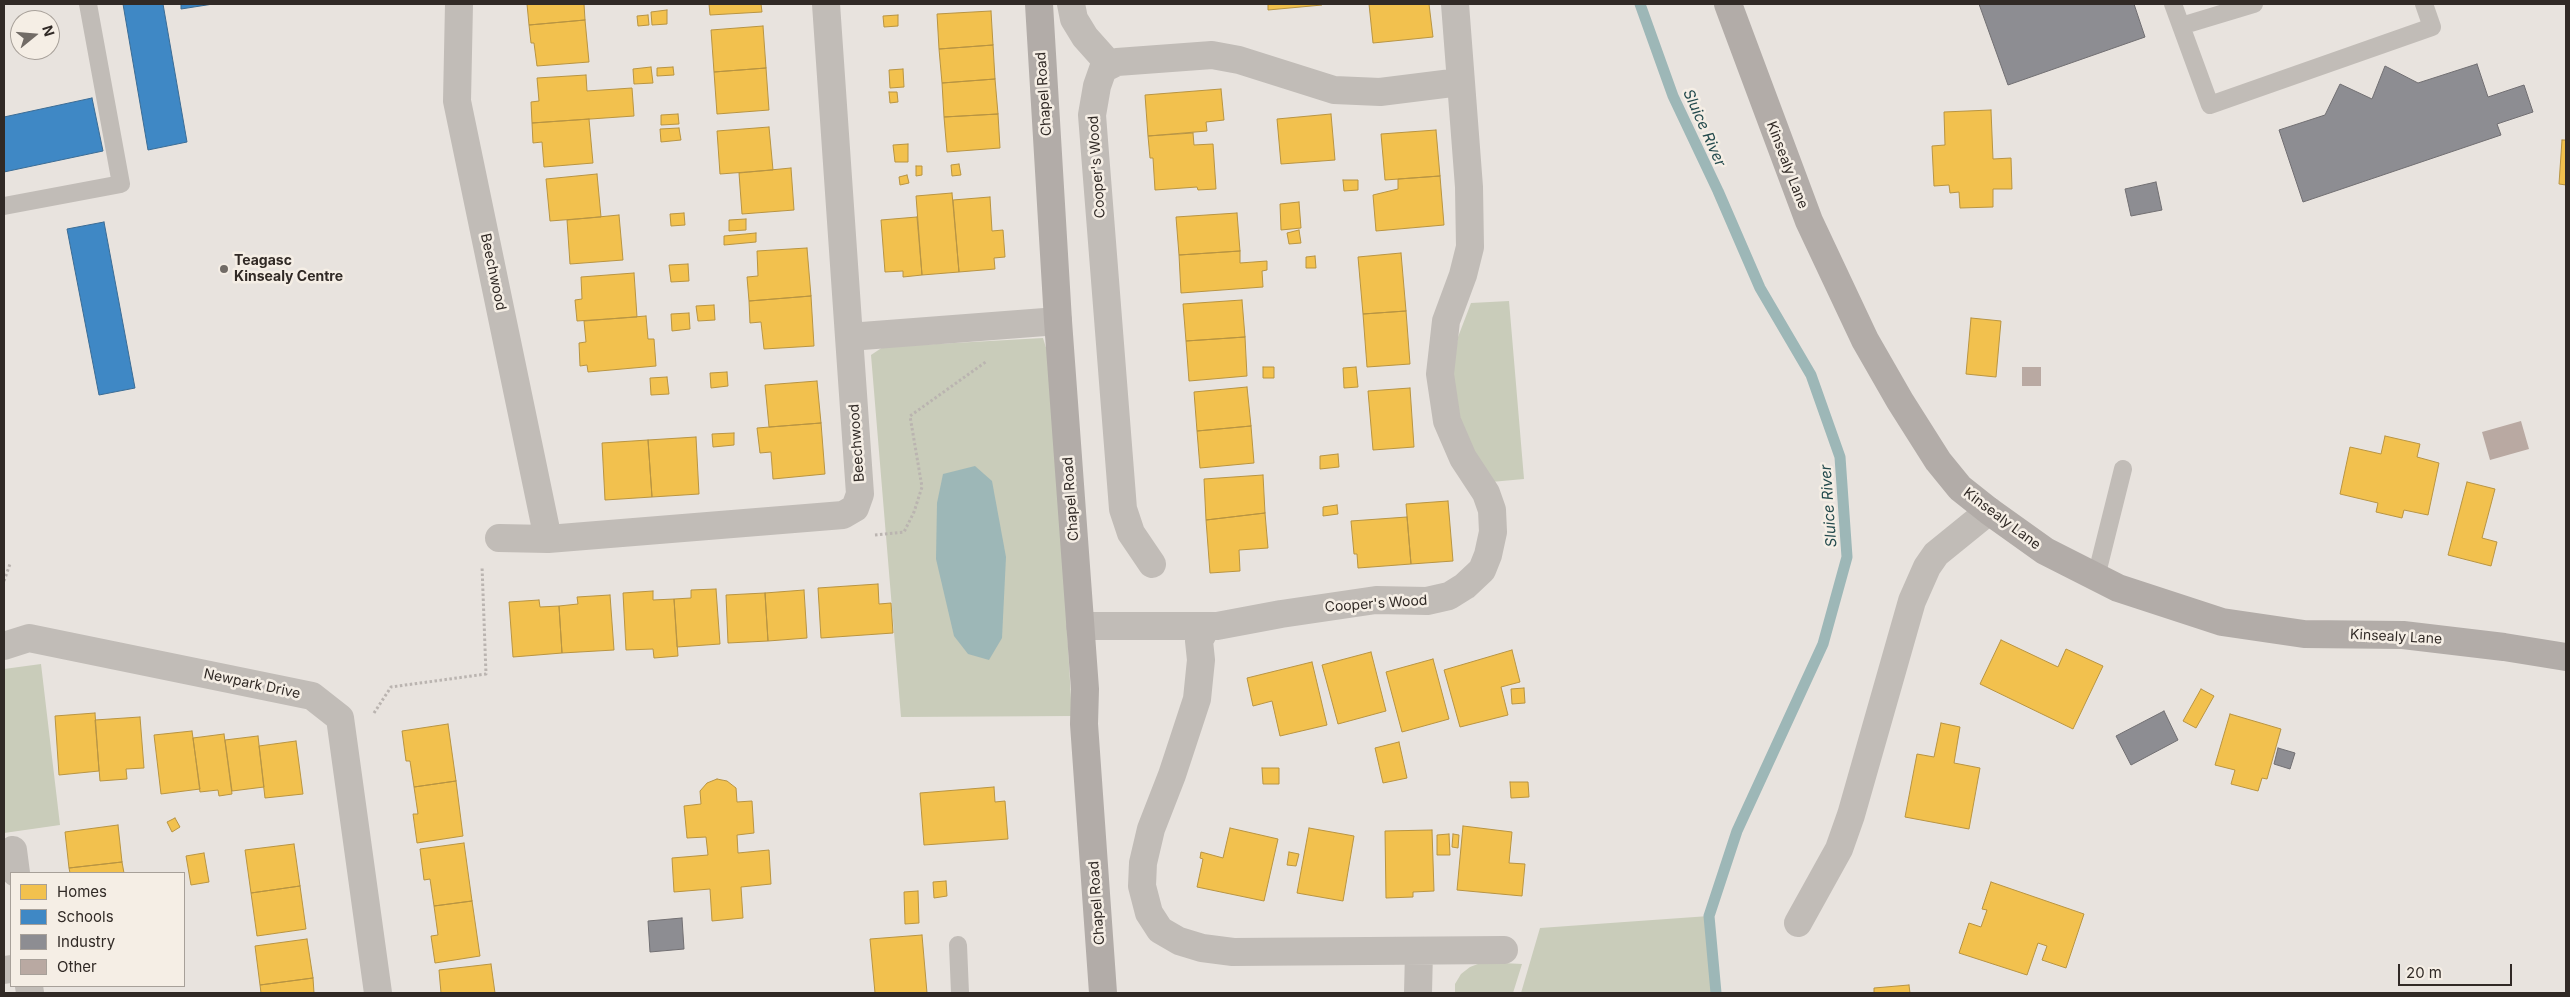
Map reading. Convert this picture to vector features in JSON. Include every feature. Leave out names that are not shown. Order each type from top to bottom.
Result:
[{"type":"street","name":"Beechwood","points":[[459,4],[457,101],[548,539]]},
{"type":"street","name":"Beechwood","points":[[826,4],[860,494],[855,508]]},
{"type":"street","name":"Chapel Road","points":[[1039,4],[1058,320],[1086,689],[1084,724],[1103,993]]},
{"type":"street","points":[[1071,4],[1074,20],[1085,38],[1110,65],[1143,58],[1212,55],[1253,64],[1309,84],[1334,90],[1361,93],[1460,82]]},
{"type":"street","name":"Cooper's Wood","points":[[1080,626],[1207,626],[1376,600],[1427,601],[1449,596],[1465,586],[1482,570],[1488,555],[1493,532],[1492,510],[1486,493],[1463,458],[1448,421],[1440,374],[1446,321],[1463,275],[1470,247],[1469,187],[1455,4]]},
{"type":"street","name":"Kinsealy Lane","points":[[1728,4],[1809,221],[1865,340],[1900,401],[1938,461],[1960,488],[1989,512],[2045,551],[2118,588],[2222,622],[2304,634],[2403,635],[2504,647],[2566,657]]},
{"type":"street","name":"Cooper's Wood","points":[[1110,65],[1103,68],[1097,86],[1092,115],[1122,499],[1131,533],[1152,564]]},
{"type":"street","points":[[849,337],[1058,320]]},
{"type":"street","points":[[499,538],[548,539],[843,515],[855,508]]},
{"type":"street","points":[[1798,923],[1839,849],[1852,815],[1912,601],[1927,567],[1936,554],[1989,512]]},
{"type":"street","points":[[1207,626],[1199,642],[1201,660],[1197,699],[1172,776],[1151,829],[1142,863],[1142,886],[1153,918],[1160,930],[1179,941],[1202,948],[1217,950],[1419,952],[1504,950]]},
{"type":"street","name":"Newpark Drive","points":[[4,646],[29,638],[312,696],[340,718]]},
{"type":"street","points":[[340,718],[378,993]]},
{"type":"street","points":[[1418,993],[1419,952]]},
{"type":"lane","points":[[4,206],[121,184],[88,4]]},
{"type":"lane","points":[[2173,4],[2210,105],[2432,26],[2424,4]]},
{"type":"lane","points":[[2181,26],[2254,4]]},
{"type":"lane","points":[[2096,577],[2123,469]]},
{"type":"lane","points":[[958,945],[960,993]]},
{"type":"path","points":[[855,508],[872,535],[904,532],[914,512],[922,487],[910,416],[994,357]]},
{"type":"path","points":[[340,718],[371,717],[391,687],[486,674],[480,566],[500,565],[499,538]]},
{"type":"path","points":[[4,581],[10,564]]},
{"type":"green space","points":[[1509,301],[1524,479],[1491,482],[1464,438],[1452,374],[1458,337],[1471,303]]},
{"type":"green space","points":[[1043,338],[1052,367],[1072,716],[901,717],[871,355],[883,347]]},
{"type":"green space","points":[[41,664],[60,825],[4,833],[4,669]]},
{"type":"green space","points":[[1709,916],[1716,993],[1521,993],[1540,928]]},
{"type":"green space","points":[[1483,962],[1522,964],[1513,993],[1455,993],[1455,984],[1461,974],[1470,967]]},
{"type":"water","points":[[975,466],[992,481],[1006,557],[1002,638],[989,660],[968,654],[954,636],[936,559],[937,503],[943,474]]},
{"type":"building: Homes","points":[[527,4],[584,4],[585,20],[529,25]]},
{"type":"building: Homes","points":[[709,4],[761,4],[762,12],[710,15]]},
{"type":"building: Homes","points":[[1268,4],[1322,4],[1322,5],[1268,10]]},
{"type":"building: Homes","points":[[1369,4],[1429,4],[1433,37],[1373,43]]},
{"type":"building: Homes","points":[[667,10],[667,24],[652,25],[651,12]]},
{"type":"building: Homes","points":[[991,11],[993,45],[939,49],[937,14]]},
{"type":"building: Homes","points":[[648,15],[649,25],[638,26],[637,16]]},
{"type":"building: Homes","points":[[898,15],[898,26],[884,27],[883,16]]},
{"type":"building: Homes","points":[[585,20],[589,62],[537,66],[529,25]]},
{"type":"building: Homes","points":[[763,26],[766,68],[714,72],[711,30]]},
{"type":"building: Homes","points":[[993,45],[995,79],[942,83],[939,49]]},
{"type":"building: Homes","points":[[651,67],[653,83],[634,84],[633,69]]},
{"type":"building: Homes","points":[[673,67],[674,75],[657,76],[657,68]]},
{"type":"building: Homes","points":[[766,68],[769,110],[717,114],[714,72]]},
{"type":"building: Homes","points":[[903,69],[904,87],[890,88],[889,70]]},
{"type":"building: Homes","points":[[586,75],[587,91],[632,88],[634,116],[532,123],[531,102],[539,101],[537,78]]},
{"type":"building: Homes","points":[[995,79],[998,114],[944,117],[942,83]]},
{"type":"building: Homes","points":[[1221,89],[1224,120],[1206,122],[1207,131],[1148,136],[1145,95]]},
{"type":"building: Homes","points":[[889,92],[897,92],[898,102],[890,103]]},
{"type":"building: Homes","points":[[1991,110],[1993,159],[2011,158],[2012,189],[1993,189],[1993,207],[1960,208],[1959,192],[1950,193],[1949,185],[1934,186],[1932,146],[1945,145],[1944,112]]},
{"type":"building: Homes","points":[[678,114],[679,124],[661,125],[661,115]]},
{"type":"building: Homes","points":[[998,114],[1000,148],[947,152],[944,117]]},
{"type":"building: Homes","points":[[1331,114],[1335,160],[1281,164],[1277,119]]},
{"type":"building: Homes","points":[[589,119],[593,163],[544,167],[542,142],[533,143],[532,123]]},
{"type":"building: Homes","points":[[769,127],[773,170],[720,174],[717,131]]},
{"type":"building: Homes","points":[[679,128],[681,140],[661,142],[660,129]]},
{"type":"building: Homes","points":[[1436,130],[1440,176],[1385,180],[1381,134]]},
{"type":"building: Homes","points":[[1193,133],[1194,145],[1213,144],[1216,189],[1198,190],[1197,187],[1155,190],[1153,158],[1150,158],[1148,136]]},
{"type":"building: Homes","points":[[2562,140],[2566,140],[2566,185],[2559,184]]},
{"type":"building: Homes","points":[[908,144],[908,162],[895,162],[893,145]]},
{"type":"building: Homes","points":[[959,164],[961,175],[952,176],[951,165]]},
{"type":"building: Homes","points":[[916,166],[922,166],[922,175],[916,176]]},
{"type":"building: Homes","points":[[791,168],[794,210],[742,214],[739,173]]},
{"type":"building: Homes","points":[[597,174],[601,217],[550,221],[546,179]]},
{"type":"building: Homes","points":[[907,175],[909,183],[900,185],[899,177]]},
{"type":"building: Homes","points":[[1440,176],[1444,225],[1376,231],[1373,195],[1398,189],[1398,179]]},
{"type":"building: Homes","points":[[1343,180],[1358,180],[1358,190],[1344,191]]},
{"type":"building: Homes","points":[[952,193],[959,272],[922,275],[916,196]]},
{"type":"building: Homes","points":[[990,197],[992,231],[1003,230],[1005,257],[994,258],[995,269],[959,272],[953,200]]},
{"type":"building: Homes","points":[[1299,202],[1301,228],[1281,230],[1280,204]]},
{"type":"building: Homes","points":[[684,213],[685,225],[671,226],[670,214]]},
{"type":"building: Homes","points":[[1237,213],[1240,251],[1179,255],[1176,217]]},
{"type":"building: Homes","points":[[619,215],[623,260],[570,264],[567,220]]},
{"type":"building: Homes","points":[[917,217],[922,275],[903,277],[903,271],[885,272],[881,220]]},
{"type":"building: Homes","points":[[746,219],[746,230],[729,231],[729,220]]},
{"type":"building: Homes","points":[[1299,230],[1301,243],[1289,244],[1287,233]]},
{"type":"building: Homes","points":[[756,233],[756,242],[724,245],[724,236]]},
{"type":"building: Homes","points":[[807,248],[811,296],[749,301],[747,277],[758,276],[757,251]]},
{"type":"building: Homes","points":[[1240,251],[1240,263],[1267,261],[1267,270],[1262,271],[1263,287],[1181,293],[1179,255]]},
{"type":"building: Homes","points":[[1401,253],[1406,311],[1363,314],[1358,257]]},
{"type":"building: Homes","points":[[1315,256],[1316,268],[1306,268],[1306,257]]},
{"type":"building: Homes","points":[[688,264],[689,281],[671,282],[669,265]]},
{"type":"building: Homes","points":[[634,273],[637,317],[577,321],[575,300],[582,299],[581,277]]},
{"type":"building: Homes","points":[[811,296],[814,346],[764,349],[761,322],[750,323],[749,301]]},
{"type":"building: Homes","points":[[1242,300],[1245,337],[1186,341],[1183,304]]},
{"type":"building: Homes","points":[[714,305],[715,320],[698,321],[696,306]]},
{"type":"building: Homes","points":[[1406,311],[1410,364],[1367,367],[1363,314]]},
{"type":"building: Homes","points":[[689,313],[690,329],[672,331],[671,314]]},
{"type":"building: Homes","points":[[646,316],[648,339],[654,339],[656,366],[588,372],[587,365],[580,366],[579,343],[586,342],[584,321]]},
{"type":"building: Homes","points":[[1971,318],[2001,321],[1996,377],[1966,374]]},
{"type":"building: Homes","points":[[1245,337],[1247,376],[1189,381],[1186,341]]},
{"type":"building: Homes","points":[[1263,367],[1274,367],[1274,378],[1263,378]]},
{"type":"building: Homes","points":[[1356,367],[1358,387],[1344,388],[1343,368]]},
{"type":"building: Homes","points":[[727,372],[728,386],[711,388],[710,373]]},
{"type":"building: Homes","points":[[667,377],[669,394],[651,395],[650,378]]},
{"type":"building: Homes","points":[[817,381],[821,423],[769,427],[765,385]]},
{"type":"building: Homes","points":[[1247,387],[1251,426],[1197,431],[1194,392]]},
{"type":"building: Homes","points":[[1410,388],[1414,447],[1373,450],[1368,391]]},
{"type":"building: Homes","points":[[821,423],[825,474],[773,479],[771,452],[760,453],[757,428]]},
{"type":"building: Homes","points":[[1251,426],[1254,463],[1200,468],[1197,431]]},
{"type":"building: Homes","points":[[734,433],[734,445],[713,447],[712,434]]},
{"type":"building: Homes","points":[[2385,436],[2420,444],[2417,457],[2439,463],[2428,515],[2404,510],[2402,518],[2376,512],[2378,503],[2340,494],[2350,447],[2381,454]]},
{"type":"building: Homes","points":[[696,437],[699,494],[652,497],[648,440]]},
{"type":"building: Homes","points":[[648,440],[652,497],[605,500],[602,443]]},
{"type":"building: Homes","points":[[1338,454],[1339,467],[1320,469],[1320,456]]},
{"type":"building: Homes","points":[[1263,475],[1265,513],[1206,520],[1204,479]]},
{"type":"building: Homes","points":[[2467,482],[2495,489],[2482,538],[2497,542],[2491,566],[2448,555]]},
{"type":"building: Homes","points":[[1448,501],[1453,561],[1411,564],[1406,504]]},
{"type":"building: Homes","points":[[1337,505],[1338,514],[1323,516],[1323,507]]},
{"type":"building: Homes","points":[[1265,513],[1268,548],[1239,550],[1240,571],[1210,573],[1206,520]]},
{"type":"building: Homes","points":[[1407,517],[1411,564],[1358,568],[1357,554],[1354,554],[1351,521]]},
{"type":"building: Homes","points":[[878,584],[879,604],[891,603],[893,633],[821,638],[818,588]]},
{"type":"building: Homes","points":[[716,589],[720,644],[677,647],[674,599],[691,598],[691,590]]},
{"type":"building: Homes","points":[[804,590],[807,638],[768,641],[765,593]]},
{"type":"building: Homes","points":[[653,591],[653,600],[674,599],[678,656],[654,658],[653,649],[626,650],[623,593]]},
{"type":"building: Homes","points":[[765,593],[768,641],[728,643],[726,595]]},
{"type":"building: Homes","points":[[610,595],[614,650],[562,653],[559,606],[578,604],[577,597]]},
{"type":"building: Homes","points":[[539,600],[540,607],[559,606],[562,653],[513,657],[509,602]]},
{"type":"building: Homes","points":[[2001,640],[2058,667],[2066,649],[2103,666],[2073,729],[1980,684]]},
{"type":"building: Homes","points":[[1512,650],[1520,682],[1501,687],[1508,715],[1460,727],[1444,670]]},
{"type":"building: Homes","points":[[1371,652],[1386,711],[1338,724],[1322,665]]},
{"type":"building: Homes","points":[[1433,659],[1449,719],[1402,732],[1386,672]]},
{"type":"building: Homes","points":[[1312,662],[1327,725],[1280,736],[1272,701],[1253,706],[1247,678]]},
{"type":"building: Homes","points":[[1524,688],[1525,703],[1512,704],[1511,689]]},
{"type":"building: Homes","points":[[2201,689],[2214,696],[2196,728],[2183,721]]},
{"type":"building: Homes","points":[[95,713],[99,771],[59,775],[55,716]]},
{"type":"building: Homes","points":[[2230,714],[2281,729],[2267,779],[2262,778],[2258,791],[2231,784],[2235,770],[2215,765]]},
{"type":"building: Homes","points":[[140,717],[144,768],[126,769],[127,779],[100,781],[95,720]]},
{"type":"building: Homes","points":[[1941,723],[1960,727],[1954,763],[1980,768],[1969,829],[1905,817],[1917,754],[1934,757]]},
{"type":"building: Homes","points":[[448,724],[456,781],[414,787],[410,761],[406,761],[402,731]]},
{"type":"building: Homes","points":[[192,731],[200,789],[161,794],[154,735]]},
{"type":"building: Homes","points":[[224,734],[232,794],[219,796],[218,790],[200,792],[193,738]]},
{"type":"building: Homes","points":[[258,736],[264,787],[232,791],[225,740]]},
{"type":"building: Homes","points":[[296,741],[303,794],[265,798],[259,746]]},
{"type":"building: Homes","points":[[1399,742],[1407,778],[1383,783],[1375,748]]},
{"type":"building: Homes","points":[[1262,768],[1279,768],[1279,784],[1263,784]]},
{"type":"building: Homes","points":[[717,779],[727,781],[736,788],[737,802],[752,801],[754,833],[737,835],[738,853],[769,850],[771,884],[741,887],[743,918],[712,921],[710,889],[674,892],[672,858],[708,855],[706,837],[687,838],[684,806],[701,804],[700,791],[707,783]]},
{"type":"building: Homes","points":[[456,781],[463,836],[417,843],[413,814],[418,814],[414,787]]},
{"type":"building: Homes","points":[[1510,782],[1528,782],[1529,797],[1511,798]]},
{"type":"building: Homes","points":[[994,787],[995,802],[1005,801],[1008,839],[924,845],[920,793]]},
{"type":"building: Homes","points":[[175,818],[180,827],[172,832],[167,822]]},
{"type":"building: Homes","points":[[118,825],[122,862],[69,868],[65,832]]},
{"type":"building: Homes","points":[[1463,826],[1512,832],[1509,863],[1525,864],[1522,896],[1457,890]]},
{"type":"building: Homes","points":[[1230,828],[1278,839],[1264,901],[1197,887],[1203,859],[1200,858],[1201,852],[1223,858]]},
{"type":"building: Homes","points":[[1309,828],[1354,836],[1343,901],[1297,893]]},
{"type":"building: Homes","points":[[1432,830],[1434,891],[1413,892],[1413,897],[1386,898],[1385,831]]},
{"type":"building: Homes","points":[[1449,834],[1450,855],[1437,855],[1437,835]]},
{"type":"building: Homes","points":[[1453,834],[1459,835],[1458,848],[1452,847]]},
{"type":"building: Homes","points":[[464,843],[472,901],[434,906],[430,879],[424,880],[420,849]]},
{"type":"building: Homes","points":[[294,844],[300,886],[251,893],[245,850]]},
{"type":"building: Homes","points":[[1289,852],[1299,854],[1296,866],[1287,865]]},
{"type":"building: Homes","points":[[204,853],[209,882],[191,885],[186,856]]},
{"type":"building: Homes","points":[[122,862],[124,872],[70,872],[69,868]]},
{"type":"building: Homes","points":[[946,881],[947,896],[934,898],[933,882]]},
{"type":"building: Homes","points":[[1991,882],[2084,914],[2066,968],[2042,960],[2047,946],[2038,943],[2027,975],[1959,953],[1969,923],[1981,927],[1987,910],[1982,909]]},
{"type":"building: Homes","points":[[300,886],[306,929],[257,936],[251,893]]},
{"type":"building: Homes","points":[[918,891],[919,923],[905,924],[904,892]]},
{"type":"building: Homes","points":[[472,901],[480,956],[435,963],[431,936],[438,935],[434,906]]},
{"type":"building: Homes","points":[[922,935],[927,993],[875,993],[870,939]]},
{"type":"building: Homes","points":[[307,939],[313,978],[260,985],[255,946]]},
{"type":"building: Homes","points":[[491,964],[495,993],[441,993],[439,970]]},
{"type":"building: Homes","points":[[313,978],[314,993],[261,993],[260,985]]},
{"type":"building: Homes","points":[[1909,985],[1910,993],[1874,993],[1874,988]]},
{"type":"building: Schools","points":[[123,4],[163,4],[187,142],[148,150]]},
{"type":"building: Schools","points":[[181,4],[213,4],[181,9]]},
{"type":"building: Schools","points":[[92,98],[103,151],[4,172],[4,117]]},
{"type":"building: Schools","points":[[104,222],[135,388],[99,395],[67,229]]},
{"type":"building: Industry","points":[[1979,4],[2134,4],[2145,37],[2008,85]]},
{"type":"building: Industry","points":[[2477,64],[2488,97],[2524,85],[2533,112],[2497,124],[2501,135],[2303,202],[2279,130],[2325,115],[2340,84],[2372,99],[2385,66],[2418,83]]},
{"type":"building: Industry","points":[[2156,182],[2162,210],[2131,216],[2125,189]]},
{"type":"building: Industry","points":[[2164,711],[2178,740],[2131,765],[2116,736]]},
{"type":"building: Industry","points":[[2278,748],[2295,753],[2290,769],[2274,764]]},
{"type":"building: Industry","points":[[682,918],[684,949],[650,952],[648,921]]},
{"type":"building: Other","points":[[2022,367],[2041,367],[2041,386],[2022,386]]},
{"type":"building: Other","points":[[2521,421],[2529,449],[2490,460],[2482,432]]},
{"type":"waterway","name":"Sluice River","points":[[1640,4],[1673,96],[1718,191],[1760,288],[1811,375],[1840,457],[1847,557],[1823,644],[1737,831],[1709,916],[1716,993]]},
{"type":"place","name":"Teagasc Kinsealy Centre","points":[[224,269]]}]
